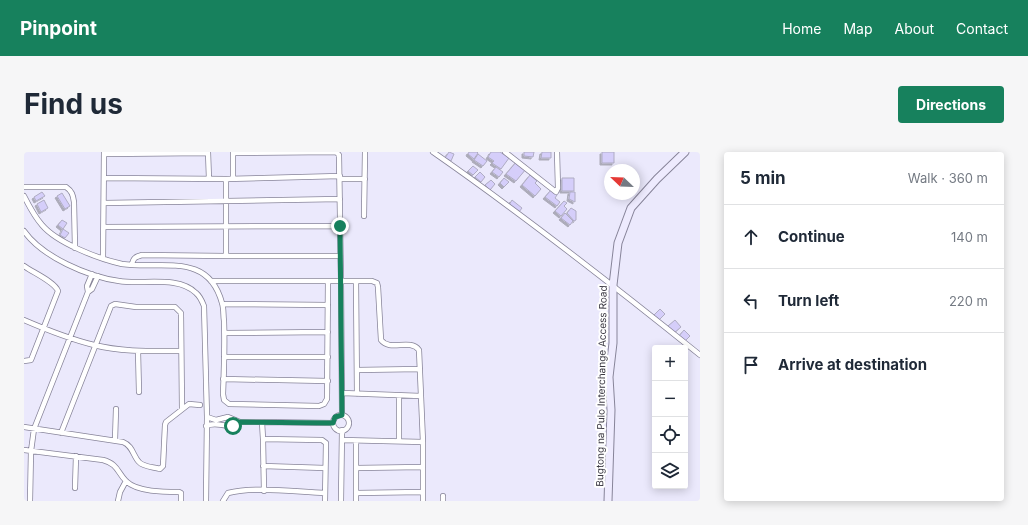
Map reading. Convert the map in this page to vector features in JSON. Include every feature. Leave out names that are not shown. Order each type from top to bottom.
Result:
[{"type":"main road","name":"Bugtong na Pulo Interchange Access Road","points":[[608,501],[611,410],[609,377],[612,343],[613,285],[618,243],[632,208],[657,179],[685,152]]},
{"type":"street","points":[[103,258],[104,153],[208,152],[209,179]]},
{"type":"street","points":[[233,179],[233,153],[336,152],[339,155],[342,415]]},
{"type":"street","points":[[364,216],[365,152]]},
{"type":"street","points":[[433,152],[491,192],[613,285],[700,355]]},
{"type":"street","points":[[504,152],[556,192],[558,188],[557,152]]},
{"type":"street","points":[[104,178],[365,179]]},
{"type":"street","points":[[226,179],[226,256]]},
{"type":"street","points":[[24,187],[66,187],[70,190],[73,194],[74,202],[75,248]]},
{"type":"street","points":[[24,196],[42,226],[53,235],[75,248],[103,258],[132,265],[183,266],[193,269],[207,277],[215,284],[223,304],[225,333],[223,379],[224,400],[226,403],[233,405],[319,406],[324,404],[327,399],[328,382],[328,281]]},
{"type":"street","points":[[104,203],[340,199]]},
{"type":"street","points":[[104,227],[340,226]]},
{"type":"street","points":[[24,231],[44,252],[68,265],[92,274],[120,282],[176,283],[190,288],[198,293],[204,306],[206,501]]},
{"type":"street","points":[[132,265],[136,256],[142,255],[340,256]]},
{"type":"street","points":[[183,256],[183,266]]},
{"type":"street","points":[[24,266],[57,287],[58,291],[31,360],[24,361]]},
{"type":"street","points":[[88,292],[87,286],[92,274]]},
{"type":"street","points":[[30,501],[34,429],[88,292],[92,289],[98,276]]},
{"type":"street","points":[[210,281],[372,281],[377,283],[381,340],[384,344],[413,346],[419,350],[423,442],[423,501]]},
{"type":"street","points":[[356,281],[356,394]]},
{"type":"street","points":[[223,304],[328,305]]},
{"type":"street","points":[[61,432],[111,306],[113,305],[136,307],[176,307],[181,313],[182,409]]},
{"type":"street","points":[[24,320],[69,338],[96,346],[138,351],[181,351]]},
{"type":"street","points":[[225,333],[328,332]]},
{"type":"street","points":[[138,351],[138,392]]},
{"type":"street","points":[[224,357],[328,357]]},
{"type":"street","points":[[356,370],[420,369]]},
{"type":"street","points":[[223,379],[328,382]]},
{"type":"street","points":[[342,393],[421,396]]},
{"type":"street","points":[[399,396],[399,441]]},
{"type":"street","points":[[24,427],[114,440],[128,444],[139,462],[160,469],[163,466],[166,422],[189,404],[200,405]]},
{"type":"street","points":[[114,440],[116,409]]},
{"type":"street","points":[[342,415],[346,417],[348,421],[346,428],[337,430],[333,423],[335,417],[342,415]]},
{"type":"street","points":[[206,417],[216,420],[222,417],[228,417],[240,422],[333,423]]},
{"type":"street","points":[[206,426],[212,424],[228,427],[240,422]]},
{"type":"street","points":[[262,422],[264,490]]},
{"type":"street","points":[[341,501],[342,430]]},
{"type":"street","points":[[263,440],[322,440],[326,443],[325,501]]},
{"type":"street","points":[[342,440],[423,442]]},
{"type":"street","points":[[356,441],[356,501]]},
{"type":"street","points":[[24,450],[76,456],[110,462],[116,467],[126,481],[144,489],[161,492],[181,492],[181,501]]},
{"type":"street","points":[[75,488],[76,456]]},
{"type":"street","points":[[264,466],[325,468]]},
{"type":"street","points":[[356,468],[423,467]]},
{"type":"street","points":[[118,501],[120,492],[126,481]]},
{"type":"street","points":[[223,501],[228,493],[236,491],[264,490],[325,493]]},
{"type":"street","points":[[356,493],[423,492]]},
{"type":"building","points":[[449,152],[454,154],[451,161],[445,158]]},
{"type":"building","points":[[469,152],[478,153],[474,159],[468,154]]},
{"type":"building","points":[[491,152],[500,152],[509,158],[501,169],[492,163],[494,161],[488,157]]},
{"type":"building","points":[[524,152],[534,152],[533,157],[524,156]]},
{"type":"building","points":[[542,152],[551,152],[551,158],[541,158]]},
{"type":"building","points":[[602,152],[614,152],[614,163],[602,163]]},
{"type":"building","points":[[478,154],[487,161],[483,166],[474,160]]},
{"type":"building","points":[[517,161],[526,169],[516,181],[506,174]]},
{"type":"building","points":[[473,166],[478,170],[473,175],[468,171]]},
{"type":"building","points":[[496,167],[503,172],[499,177],[492,172]]},
{"type":"building","points":[[480,172],[485,177],[481,182],[475,177]]},
{"type":"building","points":[[530,175],[537,181],[535,183],[541,189],[535,196],[522,185]]},
{"type":"building","points":[[504,178],[509,182],[504,187],[500,183]]},
{"type":"building","points":[[562,178],[574,178],[574,191],[562,191]]},
{"type":"building","points":[[491,180],[495,184],[490,190],[485,185]]},
{"type":"building","points":[[551,190],[557,195],[555,198],[560,202],[557,206],[545,197]]},
{"type":"building","points":[[42,192],[45,196],[36,201],[34,197]]},
{"type":"building","points":[[570,192],[575,192],[575,202],[569,199]]},
{"type":"building","points":[[62,193],[70,206],[65,209],[57,196]]},
{"type":"building","points":[[44,200],[48,208],[41,212],[37,204]]},
{"type":"building","points":[[512,200],[522,208],[519,212],[509,205]]},
{"type":"building","points":[[564,201],[567,203],[564,206],[567,209],[561,216],[555,211]]},
{"type":"building","points":[[571,208],[576,211],[576,220],[574,221],[567,213]]},
{"type":"building","points":[[565,213],[573,221],[570,225],[561,218]]},
{"type":"building","points":[[62,220],[67,223],[63,229],[58,225]]},
{"type":"building","points":[[63,229],[69,233],[65,238],[60,235]]},
{"type":"building","points":[[660,309],[665,314],[659,320],[654,315]]},
{"type":"building","points":[[675,320],[681,327],[674,333],[668,326]]},
{"type":"building","points":[[684,330],[690,336],[684,342],[679,336]]},
{"type":"route","points":[[233,426],[240,422],[333,423],[337,415],[342,415],[340,226]]}]
